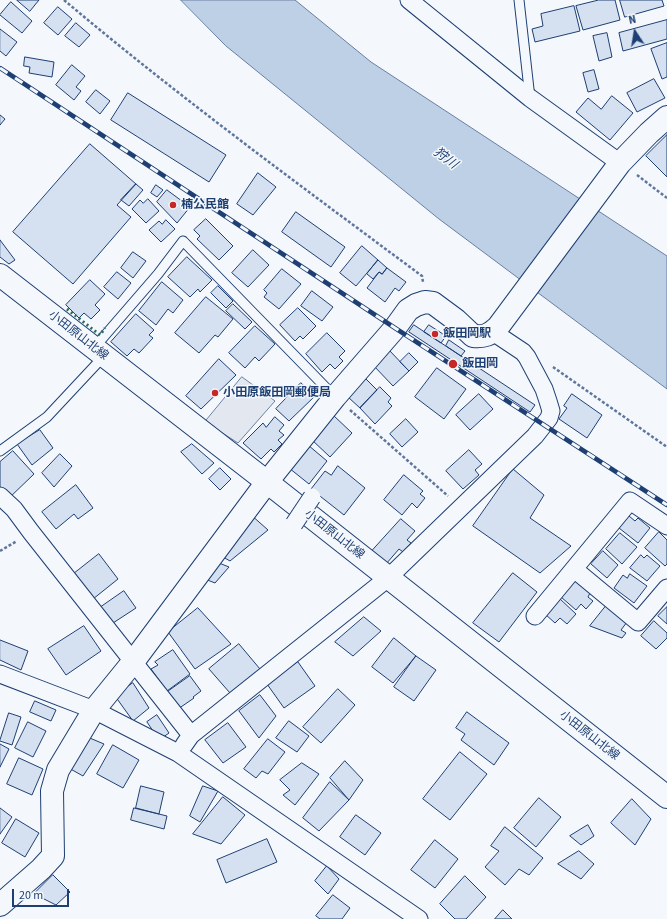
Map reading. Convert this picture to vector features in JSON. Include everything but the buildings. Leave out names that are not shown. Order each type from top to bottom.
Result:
[{"type":"street","points":[[409,0],[530,98],[620,163]]},
{"type":"street","points":[[0,905],[41,869],[53,856],[52,791],[58,770],[94,710],[133,662],[267,482],[335,397],[395,328],[408,310],[425,302],[433,303],[456,320],[473,336],[485,336],[495,329],[620,163],[667,117]]},
{"type":"street","name":"小田原山北線","points":[[0,275],[267,482],[667,797]]},
{"type":"street","points":[[178,753],[191,735],[388,578],[535,436],[549,418],[551,411],[544,389],[527,357],[495,329]]},
{"type":"street","points":[[0,496],[14,509],[191,735]]},
{"type":"street","points":[[294,524],[312,497]]},
{"type":"street","points":[[535,616],[630,501],[667,526]]},
{"type":"street","points":[[574,569],[638,622],[667,588]]},
{"type":"street","points":[[0,674],[94,710],[178,753],[419,919]]},
{"type":"lane","points":[[519,0],[530,98]]},
{"type":"lane","points":[[0,450],[47,417],[99,352],[183,241],[335,397]]},
{"type":"path","points":[[64,0],[111,39],[290,179],[422,276],[425,302]]},
{"type":"path","points":[[620,163],[667,198]]},
{"type":"path","points":[[527,357],[552,366],[667,447]]},
{"type":"path","points":[[335,397],[461,507]]},
{"type":"shaded area","points":[[242,377],[275,401],[238,443],[205,422]]},
{"type":"water","name":"狩川","points":[[181,0],[295,0],[371,62],[667,256],[667,389],[439,219],[226,46]]},
{"type":"railway","points":[[0,68],[667,505]]},
{"type":"hedge","points":[[67,309],[100,335],[105,328]]},
{"type":"place","name":"楠公民館","points":[[173,205]]},
{"type":"place","name":"飯田岡駅","points":[[435,334]]},
{"type":"place","name":"飯田岡","points":[[453,364]]},
{"type":"place","name":"小田原飯田岡郵便局","points":[[215,393]]}]
